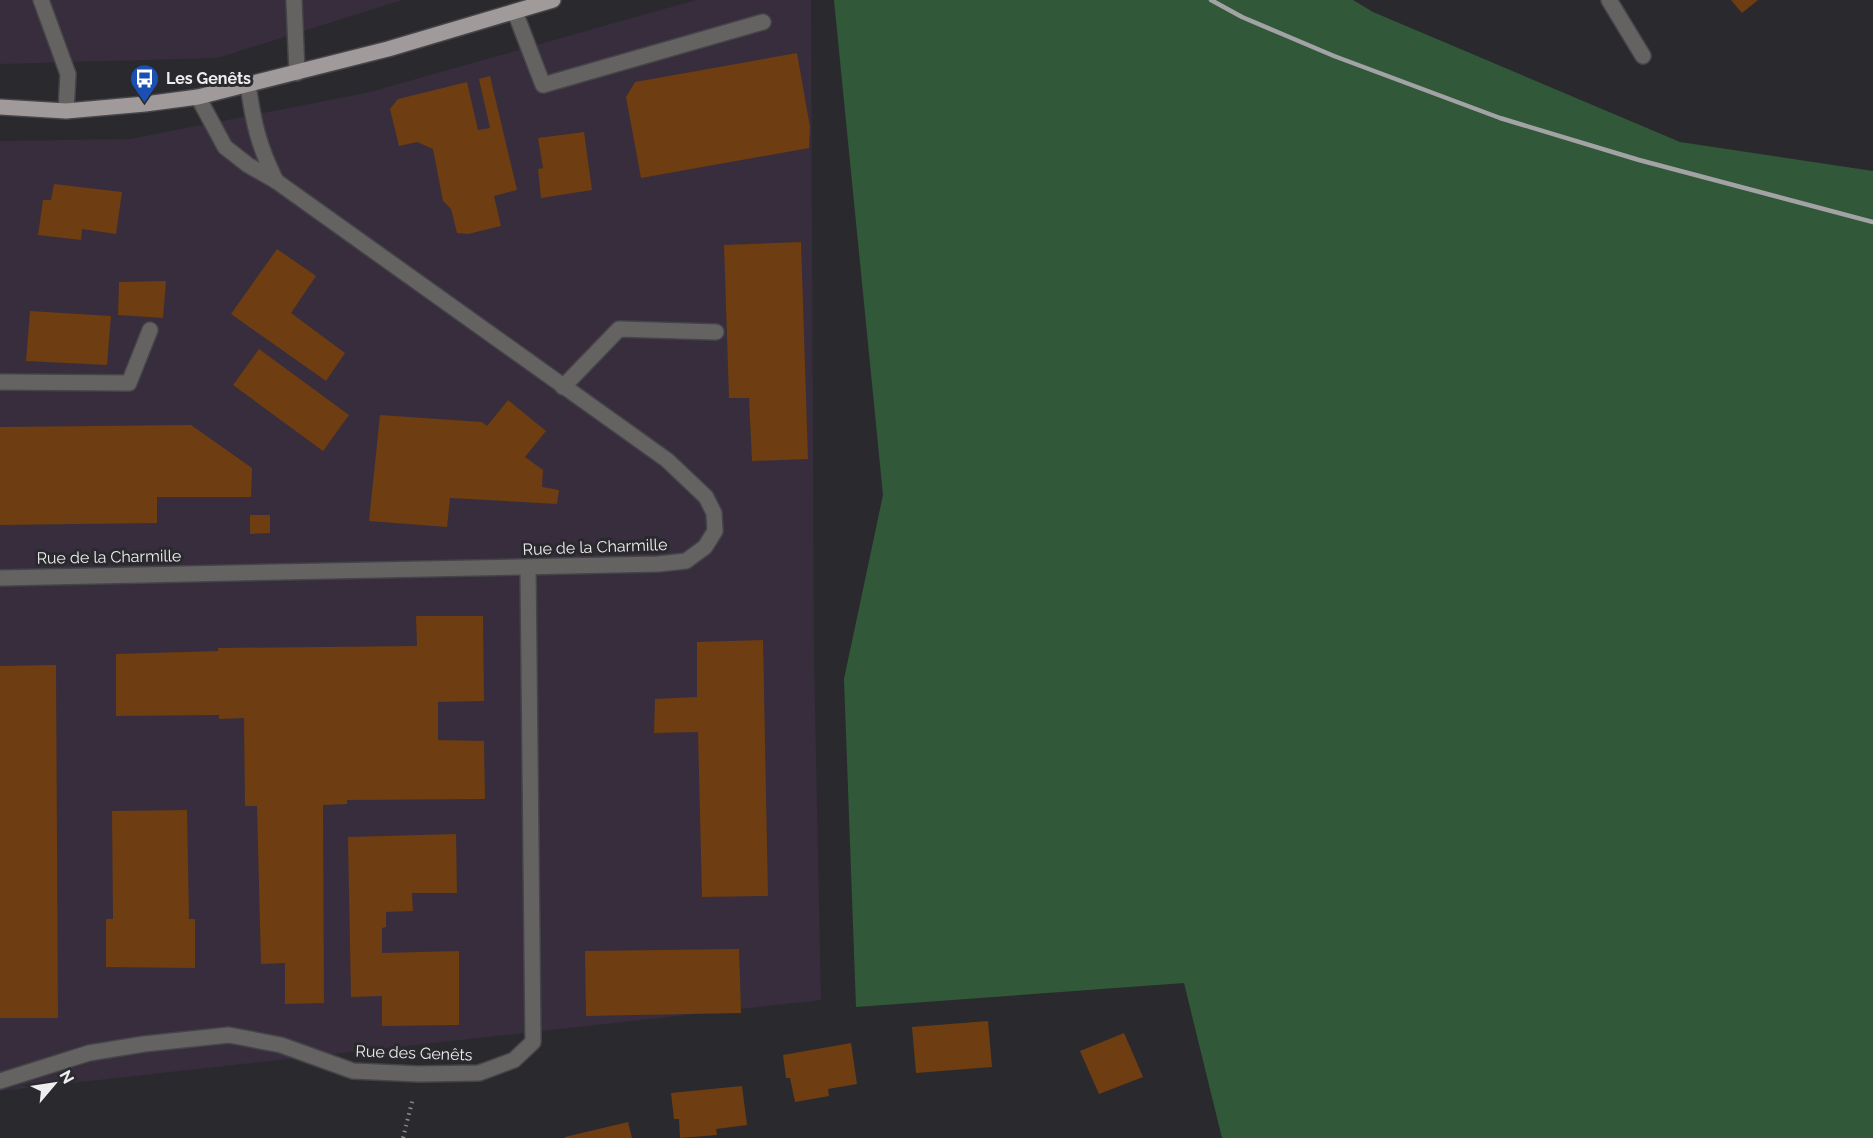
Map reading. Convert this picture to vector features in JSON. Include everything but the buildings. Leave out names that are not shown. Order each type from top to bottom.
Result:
[{"type":"main road","points":[[0,108],[66,111],[198,97],[297,73],[553,0]]},
{"type":"street","points":[[41,0],[68,74],[66,111]]},
{"type":"street","points":[[294,0],[297,73]]},
{"type":"street","points":[[1609,0],[1643,56]]},
{"type":"street","points":[[515,12],[543,85],[763,22]]},
{"type":"street","name":"Rue de la Charmille","points":[[248,84],[256,134],[262,153],[276,180]]},
{"type":"street","name":"Rue de la Charmille","points":[[0,578],[658,564],[686,561],[705,547],[715,531],[714,513],[706,497],[667,460],[276,180],[248,165],[225,147],[198,97]]},
{"type":"street","points":[[563,387],[619,329],[716,332]]},
{"type":"street","points":[[0,381],[129,383],[150,330]]},
{"type":"street","name":"Rue des Genêts","points":[[0,1081],[88,1053],[144,1044],[229,1035],[281,1045],[353,1071],[419,1074],[479,1073],[514,1060],[533,1042],[528,567]]},
{"type":"path","points":[[403,1138],[419,1074]]},
{"type":"shaded area","points":[[0,0],[402,0],[217,58],[0,64]]},
{"type":"shaded area","points":[[696,0],[811,0],[814,660],[821,1000],[0,1091],[0,141],[130,139],[366,93]]},
{"type":"green space","points":[[834,0],[1353,0],[1373,12],[1680,142],[1873,171],[1873,1138],[1222,1138],[1184,983],[856,1007],[844,679],[883,495]]},
{"type":"railway","points":[[1211,0],[1242,17],[1334,56],[1500,118],[1639,160],[1873,222]]},
{"type":"place","name":"Les Genêts","points":[[145,104]]}]
